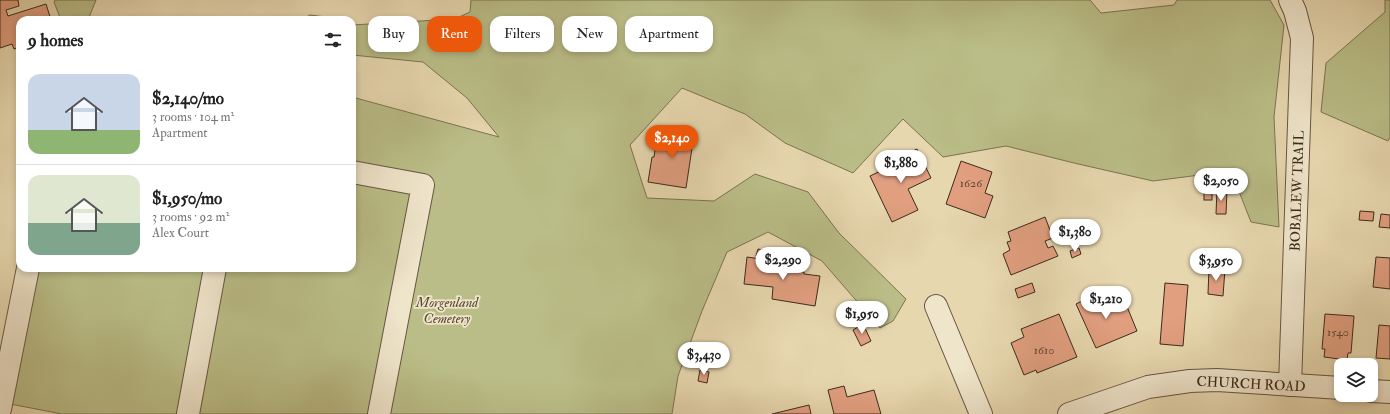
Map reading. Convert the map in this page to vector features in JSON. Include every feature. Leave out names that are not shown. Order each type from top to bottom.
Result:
[{"type":"street","name":"BOBALEW TRAIL","points":[[1290,0],[1295,11],[1302,38],[1290,385]]},
{"type":"street","points":[[356,173],[423,185],[379,414]]},
{"type":"street","points":[[0,409],[27,272]]},
{"type":"street","points":[[188,414],[214,272]]},
{"type":"street","points":[[936,306],[981,414]]},
{"type":"street","name":"CHURCH ROAD","points":[[1069,414],[1148,387],[1190,381],[1217,380],[1334,388]]},
{"type":"street","points":[[1378,391],[1390,392]]},
{"type":"green space","points":[[55,0],[96,0],[90,16],[59,16],[54,2]]},
{"type":"green space","name":"Morgenland Cemetery","points":[[471,0],[1090,0],[1101,13],[1174,5],[1177,0],[1270,0],[1284,25],[1274,117],[1279,227],[1251,222],[1231,171],[1153,181],[1006,146],[943,157],[903,119],[853,173],[785,143],[745,114],[682,88],[630,145],[647,198],[714,201],[755,174],[808,192],[839,233],[906,299],[893,321],[880,328],[822,261],[768,232],[727,252],[702,311],[678,376],[672,414],[62,414],[0,402],[20,272],[356,272],[356,98],[499,137],[467,98],[423,62],[356,55],[356,25],[368,24],[368,52],[419,52],[419,21],[427,21],[427,52],[482,52],[482,16],[461,16],[470,12]]},
{"type":"green space","points":[[1385,0],[1390,0],[1390,137],[1388,141],[1321,112],[1326,63],[1385,12]]},
{"type":"building","points":[[0,0],[18,0],[19,6],[6,10],[8,16],[46,4],[50,16],[16,16],[16,48],[14,49],[12,44],[0,48]]},
{"type":"building","points":[[658,130],[694,135],[686,188],[648,182]]},
{"type":"building","points":[[917,149],[931,178],[908,189],[918,210],[892,222],[870,176],[891,166],[889,162]]},
{"type":"building","points":[[961,161],[992,172],[985,193],[993,196],[985,218],[946,204]]},
{"type":"building","points":[[1204,181],[1212,181],[1212,200],[1204,200]]},
{"type":"building","points":[[1217,189],[1227,190],[1226,214],[1216,214]]},
{"type":"building","points":[[1360,211],[1374,212],[1373,221],[1359,220]]},
{"type":"building","points":[[1381,214],[1390,215],[1390,228],[1379,227]]},
{"type":"building","points":[[1045,217],[1053,238],[1045,241],[1048,248],[1053,246],[1058,256],[1011,275],[1003,254],[1010,250],[1007,242],[1011,241],[1008,232]]},
{"type":"building","points":[[1079,248],[1081,254],[1072,258],[1070,251]]},
{"type":"building","points":[[758,249],[767,251],[766,258],[756,256]]},
{"type":"building","points":[[747,257],[780,262],[779,268],[820,276],[815,306],[772,299],[773,287],[744,284]]},
{"type":"building","points":[[1376,257],[1390,258],[1390,289],[1373,287]]},
{"type":"building","points":[[1209,269],[1225,269],[1223,296],[1208,294]]},
{"type":"building","points":[[1032,283],[1035,292],[1018,298],[1015,289]]},
{"type":"building","points":[[1165,283],[1188,285],[1183,346],[1160,344]]},
{"type":"building","points":[[1098,293],[1103,306],[1123,297],[1137,331],[1096,348],[1076,304]]},
{"type":"building","points":[[1059,314],[1077,357],[1037,373],[1036,370],[1024,375],[1011,343],[1024,337],[1021,329]]},
{"type":"building","points":[[1325,314],[1354,316],[1351,353],[1348,353],[1347,358],[1324,357],[1325,349],[1322,349]]},
{"type":"building","points":[[863,324],[871,341],[861,346],[853,330]]},
{"type":"building","points":[[1379,325],[1390,326],[1390,359],[1376,358]]},
{"type":"building","points":[[700,370],[709,372],[707,383],[698,381]]},
{"type":"building","points":[[844,386],[847,397],[874,390],[881,414],[834,414],[828,390]]},
{"type":"building","points":[[809,405],[811,414],[772,414]]}]
